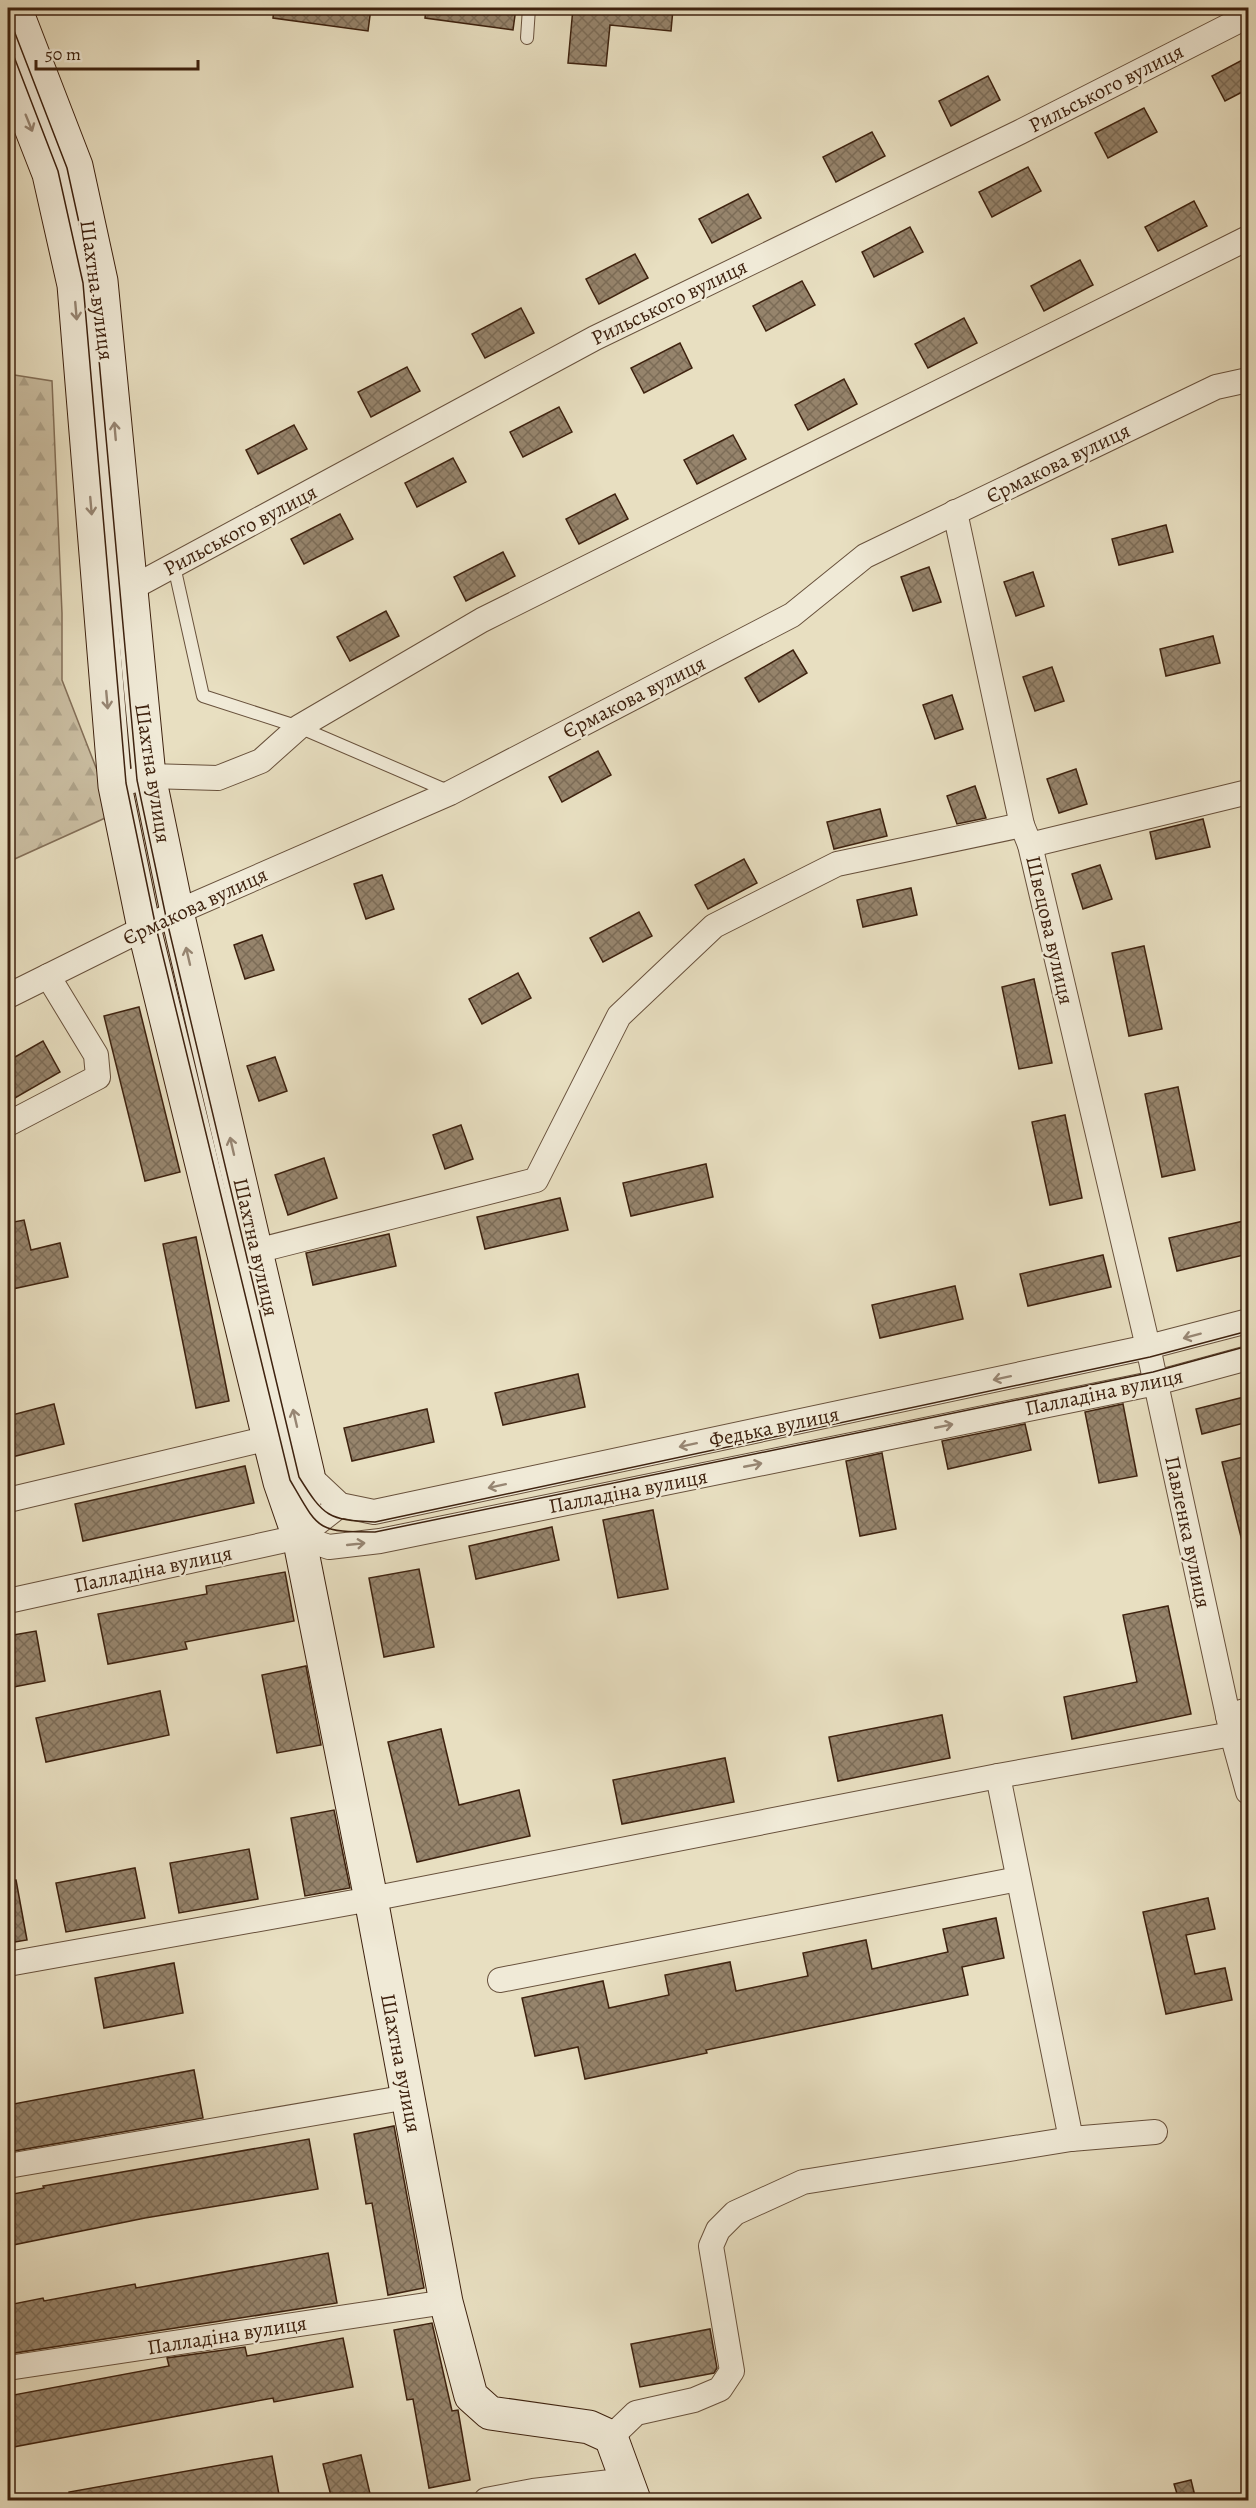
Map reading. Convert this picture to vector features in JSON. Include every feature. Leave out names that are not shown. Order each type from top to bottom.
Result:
[{"type":"main road","name":"Шахтна вулиця","points":[[15,8],[17,65],[50,174],[74,285],[115,786],[144,928],[280,1482],[299,1537],[371,1899],[446,2302],[471,2396],[490,2413],[589,2427],[610,2437]]},
{"type":"main road","name":"Шахтна вулиця","points":[[17,65],[76,166],[100,281],[149,776],[177,912],[308,1475],[299,1537]]},
{"type":"main road","points":[[610,2437],[631,2490]]},
{"type":"street","name":"Рильського вулиця","points":[[99,605],[595,338],[1009,137],[1248,16]]},
{"type":"street","points":[[115,786],[149,776],[218,778],[261,761],[299,727],[482,620],[1248,238]]},
{"type":"street","name":"Єрмакова вулиця","points":[[8,996],[177,912],[450,793],[792,615],[865,556],[1216,387],[1248,380]]},
{"type":"street","name":"Швецова вулиця","points":[[955,512],[1026,835],[1148,1347]]},
{"type":"street","points":[[256,1251],[536,1180],[619,1016],[714,926],[837,864],[1026,835],[1248,792]]},
{"type":"street","points":[[8,1124],[98,1077],[96,1055],[48,976]]},
{"type":"street","name":"Федька вулиця","points":[[339,1505],[374,1512],[1148,1347],[1248,1321]]},
{"type":"street","name":"Павленка вулиця","points":[[1148,1347],[1236,1720],[1248,1792]]},
{"type":"street","name":"Палладіна вулиця","points":[[8,1601],[299,1537],[329,1547],[380,1541],[1156,1383],[1248,1358]]},
{"type":"street","points":[[8,1500],[269,1438]]},
{"type":"street","points":[[299,1537],[339,1505],[308,1475]]},
{"type":"street","points":[[8,1964],[371,1899],[998,1776],[1236,1720]]},
{"type":"street","points":[[998,1776],[1071,2139]]},
{"type":"street","points":[[500,1980],[1018,1879]]},
{"type":"street","points":[[8,2166],[408,2097]]},
{"type":"street","points":[[610,2437],[636,2413],[694,2400],[720,2389],[732,2371],[711,2246],[718,2230],[735,2213],[802,2182],[1071,2139],[1155,2132]]},
{"type":"street","name":"Палладіна вулиця","points":[[8,2368],[446,2302]]},
{"type":"street","points":[[486,2500],[533,2492],[631,2490]]},
{"type":"lane","points":[[527,38],[529,8]]},
{"type":"lane","points":[[174,566],[203,696],[299,727],[450,793]]},
{"type":"green space","points":[[8,374],[52,381],[62,613],[62,680],[114,814],[8,862]]},
{"type":"building","points":[[274,8],[371,8],[368,31],[273,18]]},
{"type":"building","points":[[426,8],[516,8],[513,30],[425,18]]},
{"type":"building","points":[[573,8],[673,9],[671,31],[610,25],[606,66],[568,63]]},
{"type":"building","points":[[1248,57],[1248,89],[1225,101],[1212,76]]},
{"type":"building","points":[[988,76],[1000,100],[951,126],[939,101]]},
{"type":"building","points":[[1144,108],[1157,132],[1108,158],[1095,133]]},
{"type":"building","points":[[872,132],[885,156],[836,182],[823,157]]},
{"type":"building","points":[[1028,167],[1041,191],[992,217],[979,192]]},
{"type":"building","points":[[748,194],[761,218],[712,243],[699,219]]},
{"type":"building","points":[[1194,201],[1207,226],[1158,251],[1145,227]]},
{"type":"building","points":[[910,227],[923,252],[874,277],[862,252]]},
{"type":"building","points":[[635,254],[648,278],[599,304],[586,279]]},
{"type":"building","points":[[1080,260],[1093,285],[1044,311],[1031,286]]},
{"type":"building","points":[[802,281],[815,305],[766,331],[753,306]]},
{"type":"building","points":[[521,308],[534,333],[485,358],[472,334]]},
{"type":"building","points":[[964,318],[977,343],[928,368],[915,344]]},
{"type":"building","points":[[680,343],[692,368],[644,393],[631,368]]},
{"type":"building","points":[[407,367],[420,391],[371,417],[358,392]]},
{"type":"building","points":[[844,379],[857,404],[808,430],[795,405]]},
{"type":"building","points":[[559,407],[572,432],[523,457],[510,432]]},
{"type":"building","points":[[294,425],[307,449],[258,474],[246,450]]},
{"type":"building","points":[[733,435],[746,459],[697,484],[684,460]]},
{"type":"building","points":[[453,458],[466,482],[417,507],[405,483]]},
{"type":"building","points":[[615,494],[628,519],[579,544],[566,519]]},
{"type":"building","points":[[340,514],[353,539],[304,564],[291,539]]},
{"type":"building","points":[[1166,525],[1173,552],[1119,565],[1112,539]]},
{"type":"building","points":[[503,552],[515,576],[466,601],[454,577]]},
{"type":"building","points":[[929,567],[941,602],[913,611],[901,577]]},
{"type":"building","points":[[1033,572],[1044,606],[1016,616],[1004,582]]},
{"type":"building","points":[[386,611],[399,636],[350,661],[337,637]]},
{"type":"building","points":[[1213,636],[1220,663],[1166,676],[1160,649]]},
{"type":"building","points":[[793,650],[807,673],[759,702],[745,678]]},
{"type":"building","points":[[1052,667],[1064,701],[1035,711],[1023,677]]},
{"type":"building","points":[[952,695],[963,729],[935,739],[923,705]]},
{"type":"building","points":[[598,751],[611,775],[562,802],[549,777]]},
{"type":"building","points":[[1076,769],[1087,804],[1059,813],[1047,779]]},
{"type":"building","points":[[975,786],[986,818],[957,824],[947,796]]},
{"type":"building","points":[[880,809],[887,836],[834,849],[827,822]]},
{"type":"building","points":[[1203,819],[1210,847],[1156,859],[1150,832]]},
{"type":"building","points":[[744,859],[757,883],[708,909],[695,885]]},
{"type":"building","points":[[1100,865],[1112,899],[1083,909],[1072,874]]},
{"type":"building","points":[[382,875],[394,909],[366,919],[354,884]]},
{"type":"building","points":[[911,888],[917,915],[863,927],[857,900]]},
{"type":"building","points":[[639,912],[652,936],[603,962],[590,938]]},
{"type":"building","points":[[262,935],[274,970],[245,979],[234,945]]},
{"type":"building","points":[[1144,946],[1162,1029],[1129,1036],[1112,953]]},
{"type":"building","points":[[518,973],[531,998],[482,1024],[469,999]]},
{"type":"building","points":[[1034,979],[1052,1063],[1019,1069],[1002,987]]},
{"type":"building","points":[[139,1007],[180,1172],[145,1181],[104,1016]]},
{"type":"building","points":[[43,1041],[60,1072],[8,1102],[8,1061]]},
{"type":"building","points":[[275,1057],[287,1091],[259,1101],[247,1066]]},
{"type":"building","points":[[1178,1087],[1195,1170],[1162,1177],[1145,1094]]},
{"type":"building","points":[[1065,1115],[1082,1198],[1050,1205],[1032,1122]]},
{"type":"building","points":[[461,1125],[473,1159],[445,1169],[433,1135]]},
{"type":"building","points":[[324,1158],[337,1198],[288,1215],[275,1175]]},
{"type":"building","points":[[706,1164],[713,1197],[631,1216],[623,1183]]},
{"type":"building","points":[[560,1198],[568,1230],[485,1249],[477,1217]]},
{"type":"building","points":[[24,1220],[31,1250],[60,1243],[68,1277],[8,1290],[8,1223]]},
{"type":"building","points":[[1248,1220],[1248,1254],[1177,1271],[1169,1238]]},
{"type":"building","points":[[389,1234],[396,1266],[313,1285],[306,1253]]},
{"type":"building","points":[[196,1237],[229,1401],[196,1408],[163,1244]]},
{"type":"building","points":[[1103,1255],[1111,1287],[1028,1306],[1020,1274]]},
{"type":"building","points":[[955,1286],[963,1319],[880,1338],[872,1305]]},
{"type":"building","points":[[578,1374],[585,1407],[503,1425],[495,1393]]},
{"type":"building","points":[[1248,1396],[1248,1422],[1202,1434],[1196,1409]]},
{"type":"building","points":[[54,1404],[64,1444],[8,1458],[8,1416]]},
{"type":"building","points":[[1123,1404],[1137,1476],[1099,1483],[1085,1412]]},
{"type":"building","points":[[427,1409],[434,1442],[352,1461],[344,1428]]},
{"type":"building","points":[[1025,1424],[1031,1450],[948,1469],[942,1441]]},
{"type":"building","points":[[882,1453],[896,1529],[860,1536],[846,1461]]},
{"type":"building","points":[[1248,1456],[1248,1540],[1242,1541],[1222,1462]]},
{"type":"building","points":[[245,1466],[254,1503],[83,1541],[75,1504]]},
{"type":"building","points":[[653,1510],[668,1589],[618,1598],[603,1520]]},
{"type":"building","points":[[552,1527],[559,1560],[476,1579],[469,1546]]},
{"type":"building","points":[[419,1569],[434,1647],[384,1657],[369,1578]]},
{"type":"building","points":[[285,1572],[294,1621],[185,1642],[187,1649],[108,1664],[98,1614],[207,1594],[206,1586]]},
{"type":"building","points":[[1168,1606],[1191,1714],[1072,1739],[1064,1697],[1137,1682],[1123,1615]]},
{"type":"building","points":[[36,1631],[45,1681],[8,1688],[8,1636]]},
{"type":"building","points":[[306,1666],[321,1745],[277,1753],[262,1675]]},
{"type":"building","points":[[160,1691],[169,1735],[46,1762],[36,1718]]},
{"type":"building","points":[[942,1715],[950,1758],[838,1781],[829,1737]]},
{"type":"building","points":[[441,1729],[459,1805],[519,1790],[530,1836],[417,1862],[388,1742]]},
{"type":"building","points":[[725,1758],[734,1802],[622,1824],[613,1780]]},
{"type":"building","points":[[334,1810],[350,1888],[305,1896],[291,1818]]},
{"type":"building","points":[[249,1849],[258,1899],[179,1913],[170,1863]]},
{"type":"building","points":[[135,1868],[145,1918],[66,1932],[56,1883]]},
{"type":"building","points":[[16,1880],[27,1940],[8,1943],[8,1881]]},
{"type":"building","points":[[1208,1898],[1215,1929],[1186,1935],[1195,1974],[1225,1968],[1232,2000],[1166,2014],[1143,1912]]},
{"type":"building","points":[[996,1918],[1004,1958],[962,1967],[968,1995],[706,2050],[707,2053],[585,2079],[578,2047],[535,2056],[522,1998],[603,1981],[609,2008],[669,1995],[665,1975],[730,1962],[736,1991],[808,1976],[803,1953],[866,1940],[872,1969],[948,1952],[943,1929]]},
{"type":"building","points":[[174,1963],[183,2013],[104,2028],[95,1978]]},
{"type":"building","points":[[194,2070],[203,2118],[8,2152],[8,2105]]},
{"type":"building","points":[[394,2126],[424,2288],[388,2295],[372,2203],[366,2204],[354,2134]]},
{"type":"building","points":[[309,2139],[318,2189],[145,2218],[8,2246],[8,2195],[44,2188],[43,2186]]},
{"type":"building","points":[[328,2253],[337,2303],[8,2354],[8,2305],[43,2298],[44,2301],[135,2284],[136,2288]]},
{"type":"building","points":[[432,2323],[452,2411],[458,2410],[470,2480],[429,2488],[413,2399],[407,2400],[394,2330]]},
{"type":"building","points":[[710,2329],[717,2368],[714,2373],[640,2387],[631,2344]]},
{"type":"building","points":[[343,2338],[353,2387],[274,2402],[273,2398],[8,2448],[8,2396],[169,2366],[167,2358],[245,2347],[247,2356]]},
{"type":"building","points":[[361,2455],[371,2498],[332,2500],[323,2464]]},
{"type":"building","points":[[272,2456],[280,2500],[70,2500],[69,2492]]},
{"type":"building","points":[[1191,2480],[1196,2500],[1179,2500],[1174,2484]]},
{"type":"tram line","points":[[8,15],[67,168],[92,282],[137,780],[166,917],[299,1477],[315,1501],[329,1514],[337,1517],[375,1522],[1150,1357],[1248,1331]]},
{"type":"tram line","points":[[8,41],[58,171],[83,283],[126,783],[155,923],[290,1480],[314,1518],[321,1525],[330,1529],[375,1532],[1153,1372],[1248,1346]]}]
